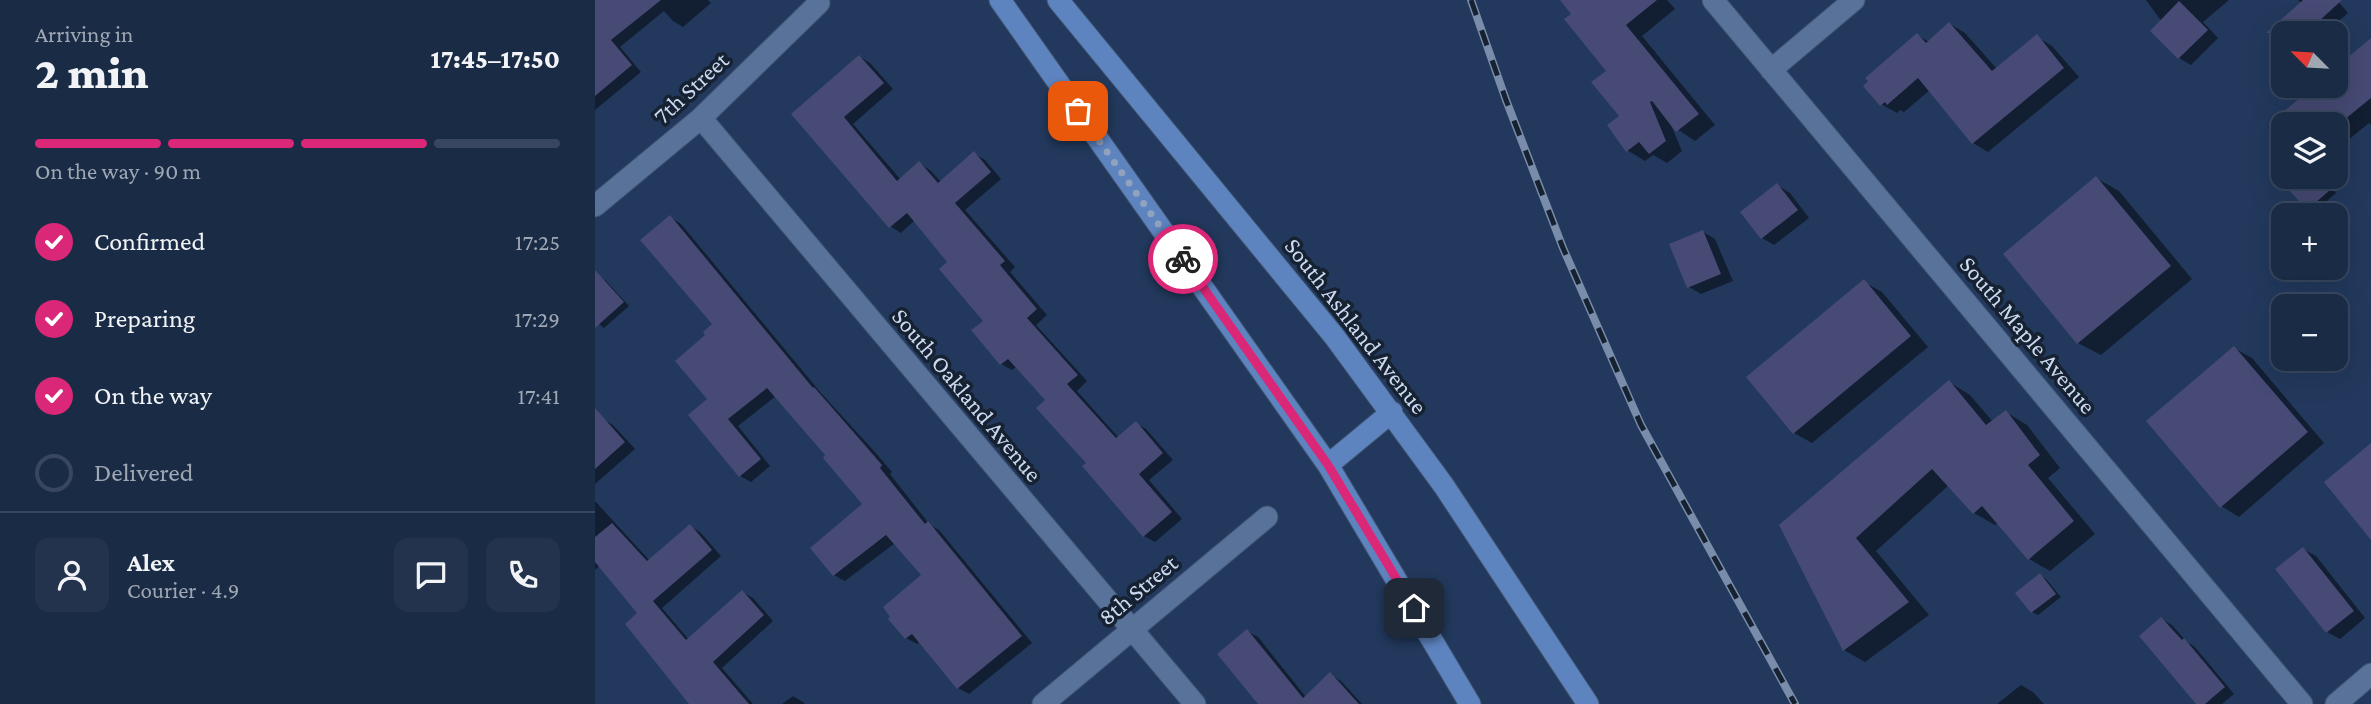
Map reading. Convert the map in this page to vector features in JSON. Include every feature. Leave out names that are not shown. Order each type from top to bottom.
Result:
[{"type":"main road","points":[[1000,0],[1328,465],[1470,704]]},
{"type":"main road","name":"South Ashland Avenue","points":[[1058,0],[1334,336],[1392,412],[1444,485],[1588,704]]},
{"type":"main road","points":[[1328,465],[1392,412]]},
{"type":"street","name":"South Maple Avenue","points":[[1713,0],[2302,704]]},
{"type":"street","points":[[1771,70],[1854,0]]},
{"type":"street","name":"7th Street","points":[[595,206],[701,118],[819,3]]},
{"type":"street","name":"South Oakland Avenue","points":[[701,118],[1195,704]]},
{"type":"street","name":"8th Street","points":[[1043,704],[1267,517]]},
{"type":"street","points":[[2336,704],[2371,674]]},
{"type":"building","points":[[595,0],[661,0],[611,40],[632,65],[595,96]]},
{"type":"building","points":[[1560,0],[1657,0],[1626,25],[1699,114],[1676,132],[1652,101],[1650,102],[1666,141],[1649,154],[1639,142],[1626,152],[1607,125],[1619,116],[1591,82],[1606,71],[1564,19],[1571,14]]},
{"type":"building","points":[[2303,0],[2342,0],[2319,21],[2279,21]]},
{"type":"building","points":[[2179,1],[2208,30],[2178,59],[2150,31]]},
{"type":"building","points":[[1949,22],[1992,71],[2037,34],[2064,68],[1972,144],[1918,78],[1887,105],[1885,102],[1880,106],[1863,86],[1868,81],[1865,78],[1917,33],[1926,43]]},
{"type":"building","points":[[2371,38],[2371,98],[2348,117],[2348,112],[2283,112],[2300,98],[2349,98],[2349,56]]},
{"type":"building","points":[[859,55],[884,83],[844,117],[897,181],[919,161],[938,183],[974,151],[991,172],[955,203],[1005,261],[1000,265],[1037,309],[1027,318],[1078,375],[1067,384],[1116,438],[1136,421],[1163,453],[1139,474],[1172,512],[1143,537],[1082,466],[1086,463],[1036,408],[1045,400],[1008,359],[1000,365],[971,330],[983,321],[939,269],[947,262],[907,213],[889,228],[791,114]]},
{"type":"building","points":[[2096,176],[2171,266],[2077,344],[2003,254]]},
{"type":"building","points":[[1777,183],[1798,210],[1761,239],[1740,212]]},
{"type":"building","points":[[2331,189],[2315,203],[2301,203],[2289,190]]},
{"type":"building","points":[[670,215],[813,388],[882,465],[880,468],[925,524],[928,521],[1022,636],[957,689],[912,634],[905,639],[888,619],[890,617],[883,607],[921,575],[886,535],[833,576],[810,548],[862,504],[823,458],[825,455],[767,388],[728,419],[761,459],[739,477],[688,415],[707,399],[675,361],[705,335],[703,332],[712,324],[640,240]]},
{"type":"building","points":[[1703,230],[1721,274],[1687,288],[1669,244]]},
{"type":"building","points":[[595,270],[624,302],[595,328]]},
{"type":"building","points":[[1864,279],[1911,336],[1793,434],[1746,377]]},
{"type":"building","points":[[2234,346],[2308,432],[2220,508],[2146,421]]},
{"type":"building","points":[[1949,380],[1986,425],[2006,410],[2040,455],[2028,465],[2074,521],[2028,560],[1982,506],[1973,514],[1932,469],[1856,538],[1909,602],[1843,651],[1779,525]]},
{"type":"building","points":[[595,408],[625,442],[595,469]]},
{"type":"building","points":[[2371,443],[2371,540],[2324,482]]},
{"type":"building","points":[[612,523],[647,561],[690,524],[712,550],[653,601],[686,640],[742,590],[764,615],[713,662],[749,704],[689,704],[625,624],[637,613],[595,562],[595,537]]},
{"type":"building","points":[[2303,547],[2354,611],[2326,633],[2275,569]]},
{"type":"building","points":[[2040,573],[2056,594],[2031,613],[2015,593]]},
{"type":"building","points":[[2161,617],[2182,640],[2184,638],[2225,687],[2205,704],[2196,704],[2139,636]]},
{"type":"building","points":[[1247,629],[1303,698],[1330,672],[1359,704],[1258,704],[1217,654]]},
{"type":"railway","points":[[1471,0],[1563,248],[1641,425],[1795,704]]},
{"type":"way so far","points":[[1078,111],[1183,259]]},
{"type":"route","points":[[1183,259],[1328,465],[1414,608]]}]
